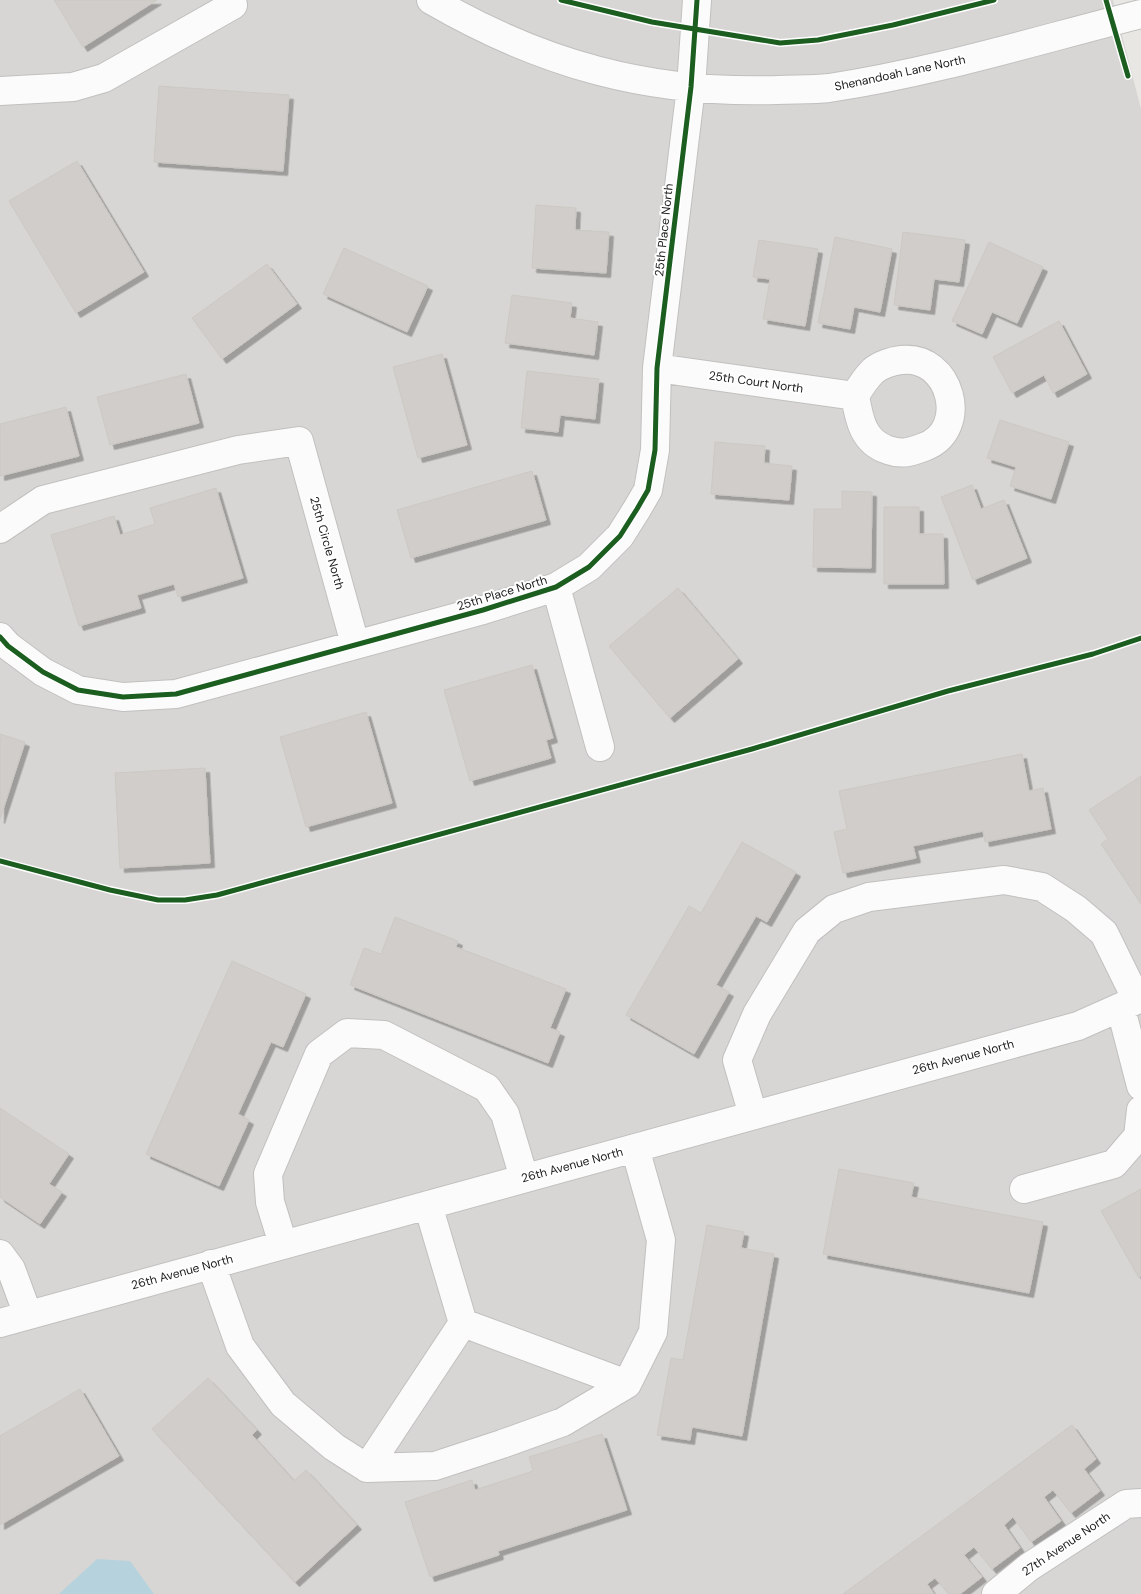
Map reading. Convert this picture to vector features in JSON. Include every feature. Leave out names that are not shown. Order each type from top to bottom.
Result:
[{"type":"street","name":"Shenandoah Lane North","points":[[431,0],[472,24],[557,60],[644,82],[736,91],[827,88],[918,72],[1141,14]]},
{"type":"street","name":"25th Place North","points":[[0,637],[8,646],[43,672],[78,690],[123,697],[176,694],[483,610],[556,587],[589,567],[620,536],[648,490],[655,450],[657,368],[691,87],[698,0]]},
{"type":"street","points":[[0,91],[73,87],[104,78],[233,6]]},
{"type":"street","name":"25th Court North","points":[[657,368],[855,396]]},
{"type":"street","name":"25th Circle North","points":[[0,529],[43,500],[238,450],[299,441],[355,644]]},
{"type":"street","points":[[556,587],[600,747]]},
{"type":"street","points":[[753,1115],[737,1060],[757,1014],[807,932],[834,909],[869,897],[1004,880],[1042,887],[1076,909],[1104,933],[1133,1002],[1141,1086]]},
{"type":"street","name":"26th Avenue North","points":[[0,1323],[1078,1026],[1133,1002]]},
{"type":"street","points":[[283,1244],[270,1202],[268,1174],[319,1054],[347,1033],[384,1035],[487,1088],[505,1114],[524,1178]]},
{"type":"street","points":[[1024,1189],[1114,1164],[1138,1136],[1141,1110]]},
{"type":"street","points":[[211,1264],[240,1346],[283,1404],[334,1447],[367,1468],[435,1466],[563,1422],[627,1384],[653,1332],[661,1240],[635,1148]]},
{"type":"street","points":[[367,1468],[463,1322],[428,1205]]},
{"type":"street","points":[[0,1254],[12,1269],[28,1315]]},
{"type":"street","points":[[463,1322],[627,1384]]},
{"type":"street","name":"27th Avenue North","points":[[996,1594],[1029,1567],[1126,1504],[1141,1503]]},
{"type":"shaded area","points":[[0,0],[1113,0],[1141,109],[1141,1594],[0,1594]]},
{"type":"water","points":[[97,1559],[130,1561],[154,1594],[59,1594]]},
{"type":"building","points":[[54,0],[157,0],[83,47]]},
{"type":"building","points":[[159,86],[289,95],[283,171],[154,162]]},
{"type":"building","points":[[77,161],[144,272],[76,313],[9,201]]},
{"type":"building","points":[[536,205],[576,208],[575,230],[609,232],[606,273],[532,268]]},
{"type":"building","points":[[903,232],[965,240],[959,282],[934,279],[930,310],[894,305]]},
{"type":"building","points":[[835,237],[892,249],[880,312],[854,307],[850,329],[818,323]]},
{"type":"building","points":[[759,240],[818,249],[805,326],[763,319],[770,279],[753,277]]},
{"type":"building","points":[[989,242],[1043,267],[1017,323],[992,312],[982,334],[952,321]]},
{"type":"building","points":[[344,248],[428,286],[407,332],[323,294]]},
{"type":"building","points":[[267,264],[297,304],[222,359],[192,318]]},
{"type":"building","points":[[512,295],[572,303],[570,318],[598,322],[594,355],[505,343]]},
{"type":"building","points":[[1059,321],[1087,374],[1053,393],[1044,375],[1012,393],[993,357]]},
{"type":"building","points":[[442,354],[467,445],[418,458],[393,367]]},
{"type":"building","points":[[527,371],[599,379],[595,419],[560,415],[558,432],[521,428]]},
{"type":"building","points":[[186,374],[199,423],[110,445],[97,397]]},
{"type":"building","points":[[66,407],[79,456],[0,476],[0,424]]},
{"type":"building","points":[[1000,420],[1069,442],[1051,499],[1010,486],[1016,467],[987,458]]},
{"type":"building","points":[[715,442],[765,446],[764,463],[792,466],[789,500],[711,494]]},
{"type":"building","points":[[532,471],[546,520],[411,558],[397,510]]},
{"type":"building","points":[[972,485],[981,509],[1004,500],[1027,558],[973,580],[941,497]]},
{"type":"building","points":[[216,488],[243,578],[178,597],[174,584],[137,595],[141,608],[79,626],[51,535],[114,516],[120,535],[155,524],[150,508]]},
{"type":"building","points":[[842,491],[872,492],[871,568],[813,567],[814,509],[842,509]]},
{"type":"building","points":[[884,507],[919,507],[919,534],[943,534],[944,584],[884,584]]},
{"type":"building","points":[[678,588],[738,659],[670,718],[609,646]]},
{"type":"building","points":[[532,665],[553,738],[546,740],[551,758],[470,781],[444,690]]},
{"type":"building","points":[[366,712],[392,803],[306,827],[280,737]]},
{"type":"building","points":[[0,734],[25,742],[0,819]]},
{"type":"building","points":[[1022,754],[1029,791],[1043,788],[1051,829],[985,842],[983,831],[913,846],[916,858],[843,873],[834,832],[847,829],[839,791]]},
{"type":"building","points":[[205,768],[210,863],[120,868],[115,773]]},
{"type":"building","points":[[1141,776],[1141,904],[1101,844],[1108,839],[1089,810]]},
{"type":"building","points":[[742,842],[796,872],[767,922],[756,916],[716,985],[729,992],[694,1054],[626,1015],[689,906],[701,913]]},
{"type":"building","points":[[395,917],[458,941],[456,947],[566,989],[550,1028],[560,1032],[548,1063],[350,985],[364,948],[381,954]]},
{"type":"building","points":[[232,961],[306,994],[283,1047],[271,1042],[238,1114],[249,1120],[219,1186],[146,1154]]},
{"type":"building","points":[[0,1108],[69,1154],[49,1184],[62,1192],[40,1224],[0,1197]]},
{"type":"building","points":[[839,1169],[914,1183],[911,1197],[1043,1222],[1029,1293],[823,1254]]},
{"type":"building","points":[[1141,1189],[1141,1276],[1139,1278],[1101,1211]]},
{"type":"building","points":[[707,1225],[744,1232],[741,1248],[774,1254],[742,1436],[692,1427],[690,1440],[657,1435],[671,1358],[683,1360]]},
{"type":"building","points":[[208,1378],[257,1430],[252,1435],[294,1481],[306,1470],[357,1525],[295,1582],[152,1429]]},
{"type":"building","points":[[80,1389],[119,1456],[0,1525],[0,1436]]},
{"type":"building","points":[[1072,1425],[1096,1459],[1084,1469],[1100,1491],[1071,1513],[1053,1490],[1044,1497],[1061,1521],[1031,1542],[1013,1517],[1004,1525],[1020,1548],[992,1569],[974,1547],[964,1555],[982,1577],[960,1594],[949,1594],[935,1578],[927,1584],[934,1594],[843,1594]]},
{"type":"building","points":[[602,1434],[627,1510],[498,1551],[499,1555],[430,1577],[405,1502],[472,1480],[475,1490],[533,1471],[529,1457]]},
{"type":"cycle path","points":[[561,0],[652,22],[780,43],[818,40],[893,25],[994,0]]},
{"type":"cycle path","points":[[0,637],[8,646],[43,672],[78,690],[123,697],[176,694],[483,610],[556,587],[589,567],[620,536],[648,490],[655,450],[657,368],[691,87],[697,0]]},
{"type":"cycle path","points":[[1106,0],[1128,76]]},
{"type":"cycle path","points":[[0,861],[110,890],[158,900],[185,900],[217,895],[752,749],[948,691],[1093,654],[1141,638]]}]
